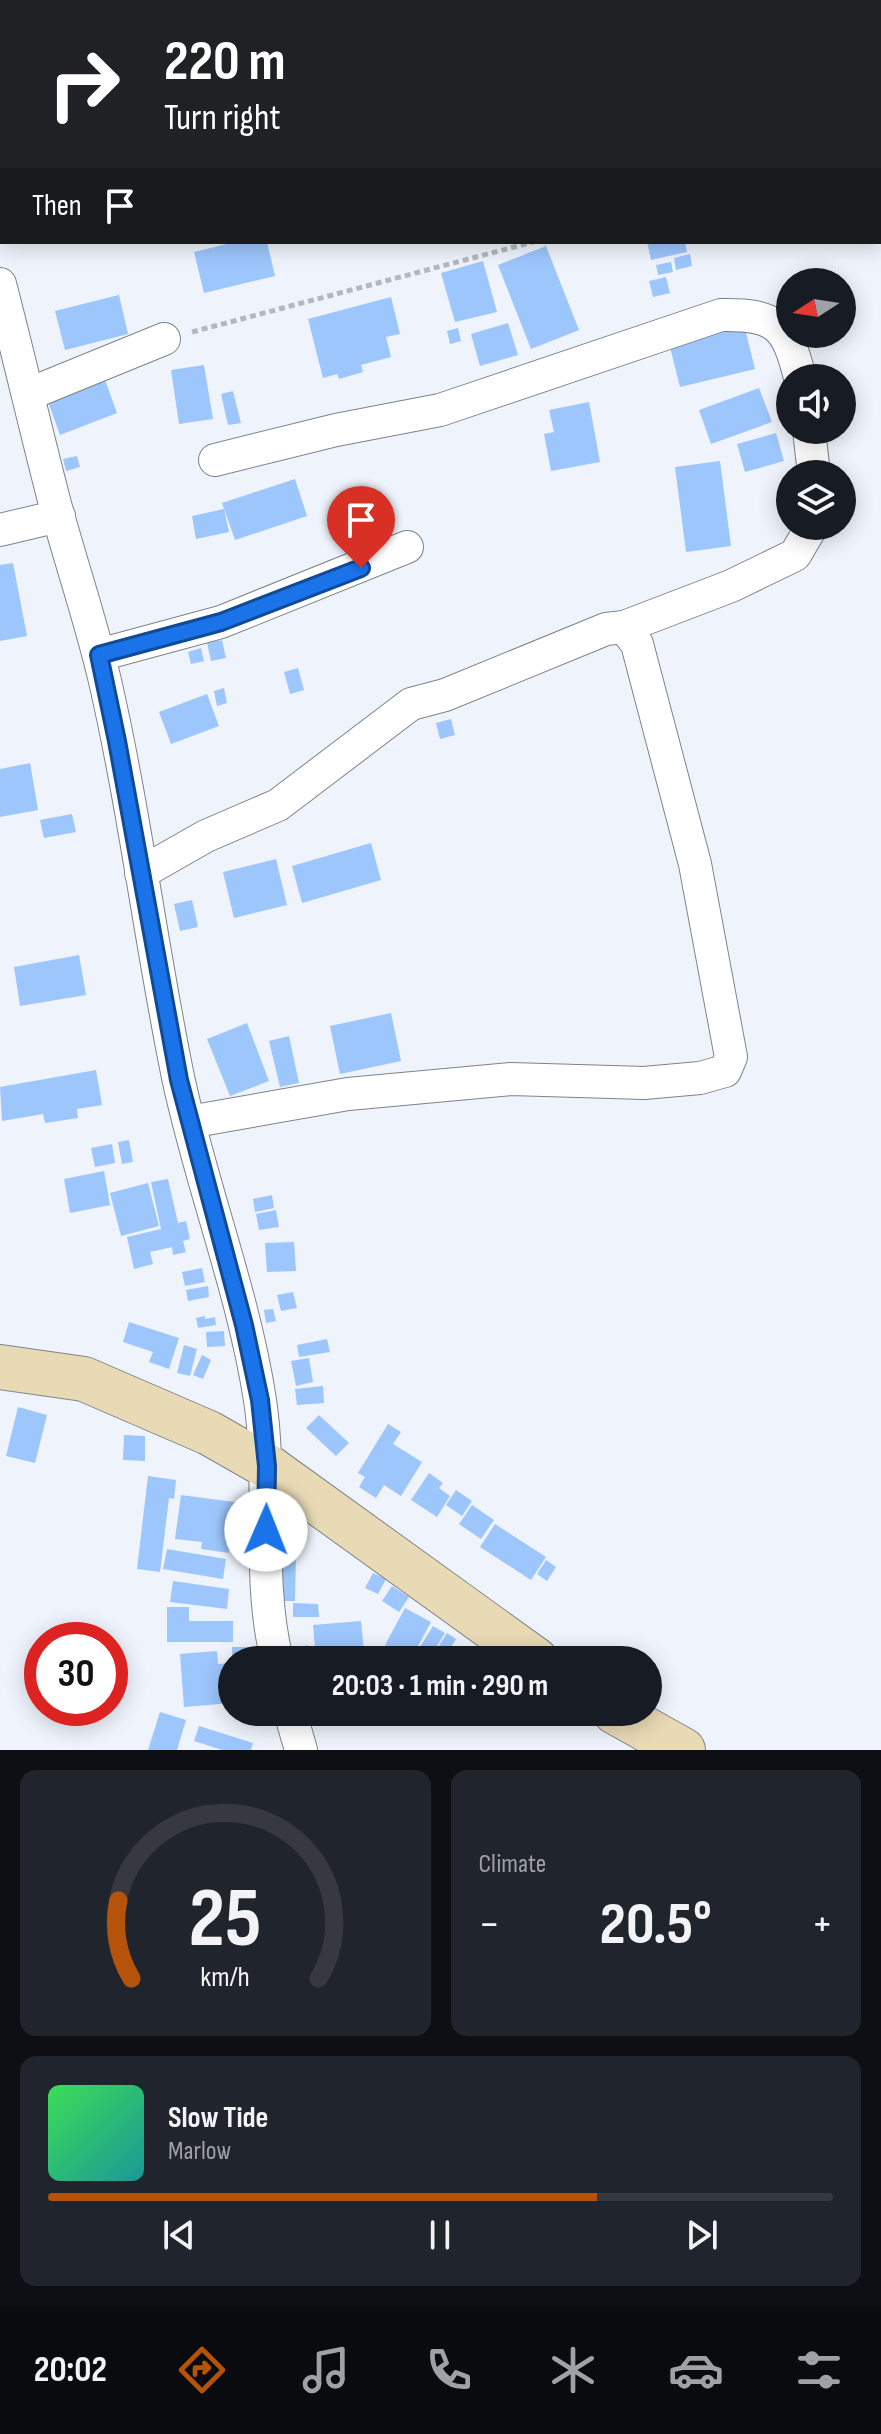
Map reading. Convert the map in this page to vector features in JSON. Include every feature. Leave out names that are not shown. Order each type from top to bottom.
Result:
[{"type":"main road","points":[[0,1367],[84,1379],[209,1433],[267,1466],[517,1646]]},
{"type":"main road","points":[[640,1726],[683,1750]]},
{"type":"street","points":[[0,284],[59,516],[99,655],[179,1080],[250,1348],[260,1400],[267,1466],[267,1589],[269,1629],[273,1646]]},
{"type":"street","points":[[215,460],[336,430],[440,410],[721,315],[758,317],[782,330],[795,364]]},
{"type":"street","points":[[29,394],[164,339]]},
{"type":"street","points":[[0,530],[59,516]]},
{"type":"street","points":[[141,873],[206,836],[278,805],[411,704],[445,695],[606,629],[624,627],[731,586],[795,555],[804,540]]},
{"type":"street","points":[[99,655],[221,622],[407,547]]},
{"type":"street","points":[[189,1122],[348,1094],[511,1079],[644,1083],[700,1078],[725,1071],[731,1057],[695,864],[637,644],[624,627]]},
{"type":"street","points":[[294,1726],[301,1750]]},
{"type":"path","points":[[164,339],[525,244]]},
{"type":"building","points":[[227,244],[267,244],[275,276],[204,293],[194,252]]},
{"type":"building","points":[[647,244],[685,244],[687,252],[651,260]]},
{"type":"building","points":[[546,246],[579,330],[531,349],[498,265]]},
{"type":"building","points":[[690,254],[692,266],[676,270],[674,258]]},
{"type":"building","points":[[483,261],[497,312],[455,322],[441,273]]},
{"type":"building","points":[[671,262],[673,272],[658,275],[656,265]]},
{"type":"building","points":[[666,277],[670,293],[653,297],[649,281]]},
{"type":"building","points":[[119,295],[128,334],[65,350],[55,311]]},
{"type":"building","points":[[391,297],[400,334],[386,337],[391,357],[361,365],[363,372],[339,379],[337,374],[323,378],[308,319]]},
{"type":"building","points":[[743,321],[755,369],[680,387],[668,339]]},
{"type":"building","points":[[508,323],[518,355],[480,366],[471,334]]},
{"type":"building","points":[[458,328],[461,341],[450,344],[447,331]]},
{"type":"building","points":[[204,365],[213,419],[179,424],[171,370]]},
{"type":"building","points":[[104,377],[117,413],[60,435],[47,399]]},
{"type":"building","points":[[759,388],[772,422],[711,444],[699,410]]},
{"type":"building","points":[[233,391],[241,423],[228,425],[221,394]]},
{"type":"building","points":[[589,402],[600,462],[551,471],[544,434],[554,432],[549,410]]},
{"type":"building","points":[[776,433],[776,444],[779,444],[784,460],[745,472],[737,444]]},
{"type":"building","points":[[77,456],[80,467],[66,471],[63,459]]},
{"type":"building","points":[[720,461],[731,546],[686,552],[675,467]]},
{"type":"building","points":[[295,479],[307,516],[235,540],[222,503]]},
{"type":"building","points":[[224,509],[229,532],[196,539],[192,516]]},
{"type":"building","points":[[13,563],[27,636],[0,641],[0,565]]},
{"type":"building","points":[[222,640],[226,658],[211,661],[207,643]]},
{"type":"building","points":[[201,648],[204,661],[191,664],[188,652]]},
{"type":"building","points":[[298,668],[304,690],[290,694],[284,672]]},
{"type":"building","points":[[224,688],[227,703],[217,706],[214,691]]},
{"type":"building","points":[[207,694],[219,726],[171,744],[159,712]]},
{"type":"building","points":[[451,719],[455,735],[440,739],[436,723]]},
{"type":"building","points":[[30,763],[38,810],[0,817],[0,769]]},
{"type":"building","points":[[72,814],[76,832],[44,838],[40,820]]},
{"type":"building","points":[[371,843],[381,880],[302,903],[292,866]]},
{"type":"building","points":[[276,859],[287,905],[234,918],[223,872]]},
{"type":"building","points":[[192,900],[198,927],[180,931],[174,904]]},
{"type":"building","points":[[79,955],[86,995],[20,1006],[14,967]]},
{"type":"building","points":[[391,1013],[401,1061],[340,1074],[330,1026]]},
{"type":"building","points":[[247,1023],[269,1081],[230,1096],[207,1039]]},
{"type":"building","points":[[289,1036],[299,1083],[280,1087],[269,1041]]},
{"type":"building","points":[[96,1070],[102,1105],[77,1109],[78,1118],[45,1123],[43,1114],[2,1121],[0,1087]]},
{"type":"building","points":[[129,1140],[133,1162],[122,1164],[118,1142]]},
{"type":"building","points":[[112,1144],[115,1163],[95,1167],[91,1148]]},
{"type":"building","points":[[104,1171],[110,1205],[70,1213],[64,1179]]},
{"type":"building","points":[[168,1179],[178,1223],[186,1221],[190,1239],[183,1241],[186,1252],[173,1255],[172,1247],[150,1252],[153,1264],[134,1269],[127,1237],[161,1229],[151,1182]]},
{"type":"building","points":[[148,1183],[159,1226],[121,1236],[110,1193]]},
{"type":"building","points":[[272,1195],[274,1208],[255,1212],[253,1199]]},
{"type":"building","points":[[276,1210],[279,1227],[259,1230],[256,1214]]},
{"type":"building","points":[[294,1242],[296,1271],[267,1272],[265,1243]]},
{"type":"building","points":[[202,1268],[205,1282],[185,1286],[182,1272]]},
{"type":"building","points":[[208,1286],[209,1297],[188,1301],[186,1290]]},
{"type":"building","points":[[293,1292],[297,1308],[281,1311],[277,1295]]},
{"type":"building","points":[[273,1309],[276,1321],[266,1323],[264,1310]]},
{"type":"building","points":[[205,1316],[205,1319],[215,1317],[216,1325],[198,1328],[196,1318]]},
{"type":"building","points":[[129,1322],[179,1338],[169,1369],[149,1362],[153,1352],[123,1342]]},
{"type":"building","points":[[224,1331],[225,1346],[207,1347],[206,1332]]},
{"type":"building","points":[[327,1339],[330,1352],[299,1357],[297,1345]]},
{"type":"building","points":[[184,1345],[197,1349],[190,1376],[177,1373]]},
{"type":"building","points":[[202,1355],[211,1360],[203,1379],[193,1375]]},
{"type":"building","points":[[309,1358],[313,1382],[296,1386],[291,1361]]},
{"type":"building","points":[[323,1386],[324,1403],[297,1405],[295,1389]]},
{"type":"building","points":[[18,1407],[47,1415],[35,1463],[6,1456]]},
{"type":"building","points":[[319,1415],[349,1443],[336,1456],[306,1428]]},
{"type":"building","points":[[388,1424],[401,1432],[393,1444],[422,1462],[401,1496],[384,1485],[376,1498],[359,1487],[365,1477],[358,1473]]},
{"type":"building","points":[[124,1435],[145,1436],[145,1461],[123,1460]]},
{"type":"building","points":[[429,1473],[443,1483],[439,1488],[450,1496],[437,1517],[411,1500]]},
{"type":"building","points":[[148,1476],[176,1480],[174,1499],[169,1498],[160,1572],[137,1569]]},
{"type":"building","points":[[456,1490],[472,1501],[462,1516],[446,1505]]},
{"type":"building","points":[[181,1495],[242,1503],[238,1532],[232,1531],[229,1553],[201,1549],[202,1542],[175,1539]]},
{"type":"building","points":[[472,1505],[494,1520],[481,1539],[459,1524]]},
{"type":"building","points":[[495,1524],[546,1557],[531,1580],[480,1547]]},
{"type":"building","points":[[167,1549],[226,1559],[223,1579],[163,1569]]},
{"type":"building","points":[[282,1554],[296,1554],[295,1601],[280,1601]]},
{"type":"building","points":[[546,1560],[556,1567],[547,1581],[537,1574]]},
{"type":"building","points":[[373,1573],[386,1579],[378,1594],[365,1588]]},
{"type":"building","points":[[173,1581],[229,1589],[227,1609],[170,1602]]},
{"type":"building","points":[[392,1586],[409,1597],[399,1612],[382,1601]]},
{"type":"building","points":[[293,1603],[318,1604],[319,1617],[293,1617]]},
{"type":"building","points":[[167,1607],[189,1607],[189,1621],[233,1621],[233,1642],[167,1642]]},
{"type":"building","points":[[405,1608],[431,1622],[418,1646],[385,1645]]},
{"type":"building","points":[[361,1621],[364,1646],[315,1646],[313,1625]]},
{"type":"building","points":[[433,1626],[445,1633],[437,1646],[420,1646]]},
{"type":"building","points":[[447,1633],[456,1639],[452,1646],[439,1646]]},
{"type":"building","points":[[217,1651],[218,1704],[184,1707],[180,1654]]},
{"type":"building","points":[[160,1712],[186,1720],[177,1750],[148,1750]]},
{"type":"building","points":[[199,1726],[253,1743],[251,1750],[222,1750],[194,1741]]},
{"type":"route","points":[[266,1530],[267,1466],[260,1400],[250,1348],[179,1080],[99,655],[221,622],[361,568]]}]
